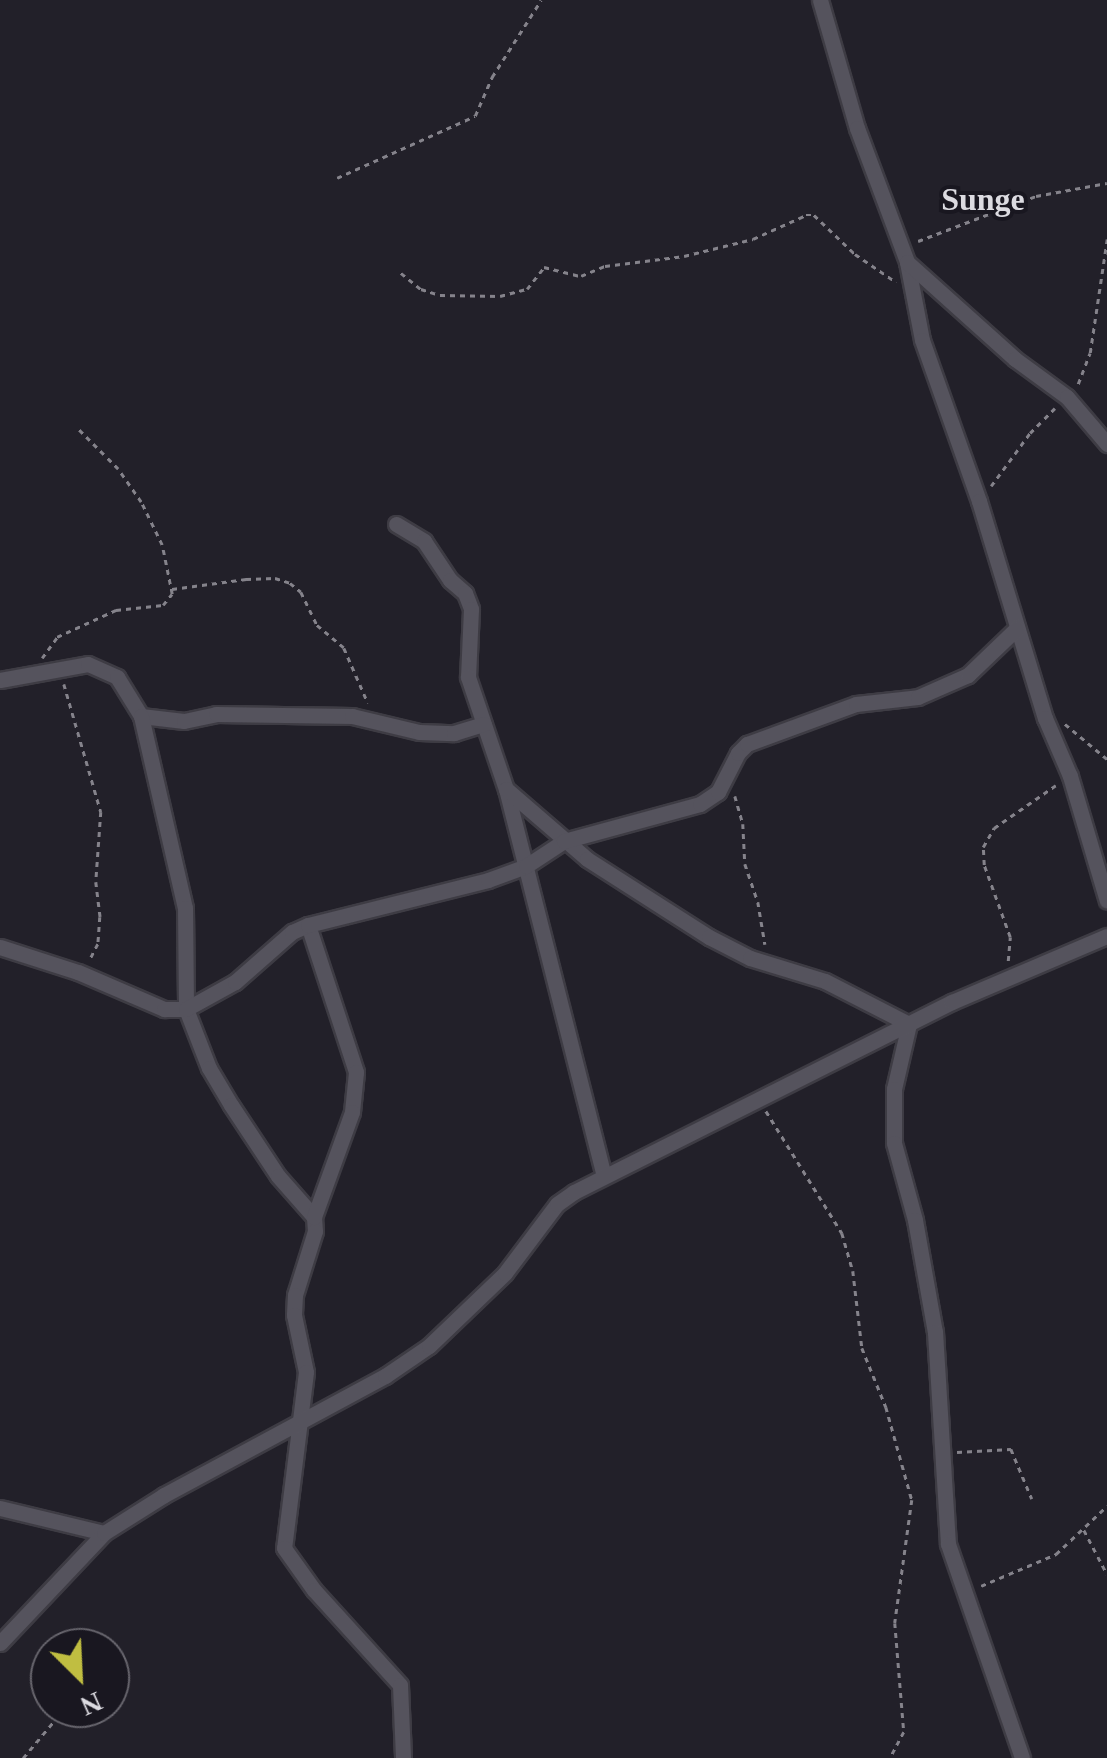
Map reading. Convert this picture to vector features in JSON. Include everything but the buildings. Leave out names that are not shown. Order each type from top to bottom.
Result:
[{"type":"street","points":[[820,0],[857,128],[904,256],[922,340],[979,501],[1045,718],[1070,776],[1107,901]]},
{"type":"street","points":[[904,256],[1015,359],[1067,398],[1107,444]]},
{"type":"street","points":[[396,524],[424,541],[468,599],[468,676],[506,789],[604,1176]]},
{"type":"street","points":[[0,948],[78,972],[164,1009],[186,1009],[235,982],[292,932],[308,925],[488,880],[526,866],[564,841],[700,804],[718,792],[728,770],[748,744],[862,702],[906,701],[968,674],[1017,628]]},
{"type":"street","points":[[0,680],[88,664],[110,671],[125,686],[141,716],[185,908],[186,1009],[224,1092],[278,1176],[314,1216]]},
{"type":"street","points":[[141,716],[184,721],[216,714],[352,716],[419,732],[454,733],[484,724]]},
{"type":"street","points":[[506,789],[564,841],[709,937],[768,964],[826,981],[908,1024]]},
{"type":"street","points":[[308,925],[356,1072],[352,1112],[314,1216],[315,1231],[294,1315],[306,1372],[284,1548],[302,1575],[400,1685],[403,1758]]},
{"type":"street","points":[[0,1642],[104,1533],[164,1495],[385,1376],[428,1346],[505,1273],[557,1204],[604,1176],[908,1024],[1107,936]]},
{"type":"street","points":[[908,1024],[894,1089],[894,1143],[915,1220],[935,1332],[948,1544],[1022,1758]]},
{"type":"street","points":[[0,1508],[104,1533]]},
{"type":"path","points":[[337,178],[475,116],[492,77],[541,0]]},
{"type":"path","points":[[904,256],[1036,196],[1107,183]]},
{"type":"path","points":[[401,273],[421,289],[440,294],[500,296],[526,289],[544,267],[581,276],[605,266],[684,256],[752,239],[814,216],[855,254],[910,291]]},
{"type":"path","points":[[979,501],[1030,433],[1067,398],[1085,372],[1107,239]]},
{"type":"path","points":[[37,674],[45,650],[57,637],[116,610],[163,605],[172,589],[162,544],[141,502],[118,469],[76,427]]},
{"type":"path","points":[[172,589],[246,579],[275,578],[290,584],[301,592],[316,625],[344,648],[379,722]]},
{"type":"path","points":[[58,668],[83,738],[101,812],[98,944],[78,972]]},
{"type":"path","points":[[1045,718],[1060,721],[1107,759]]},
{"type":"path","points":[[728,770],[744,824],[745,864],[758,902],[768,964]]},
{"type":"path","points":[[998,984],[1010,953],[1010,937],[984,865],[986,838],[1016,809],[1070,776]]},
{"type":"path","points":[[759,1101],[842,1233],[853,1272],[862,1348],[898,1445],[912,1500],[895,1623],[904,1732],[890,1758]]},
{"type":"path","points":[[941,1448],[958,1452],[1012,1449],[1032,1498]]},
{"type":"path","points":[[965,1592],[1056,1554],[1107,1506]]},
{"type":"path","points":[[1083,1529],[1107,1574]]},
{"type":"path","points":[[23,1758],[48,1728]]},
{"type":"district","name":"Sunge","points":[[983,199]]}]
